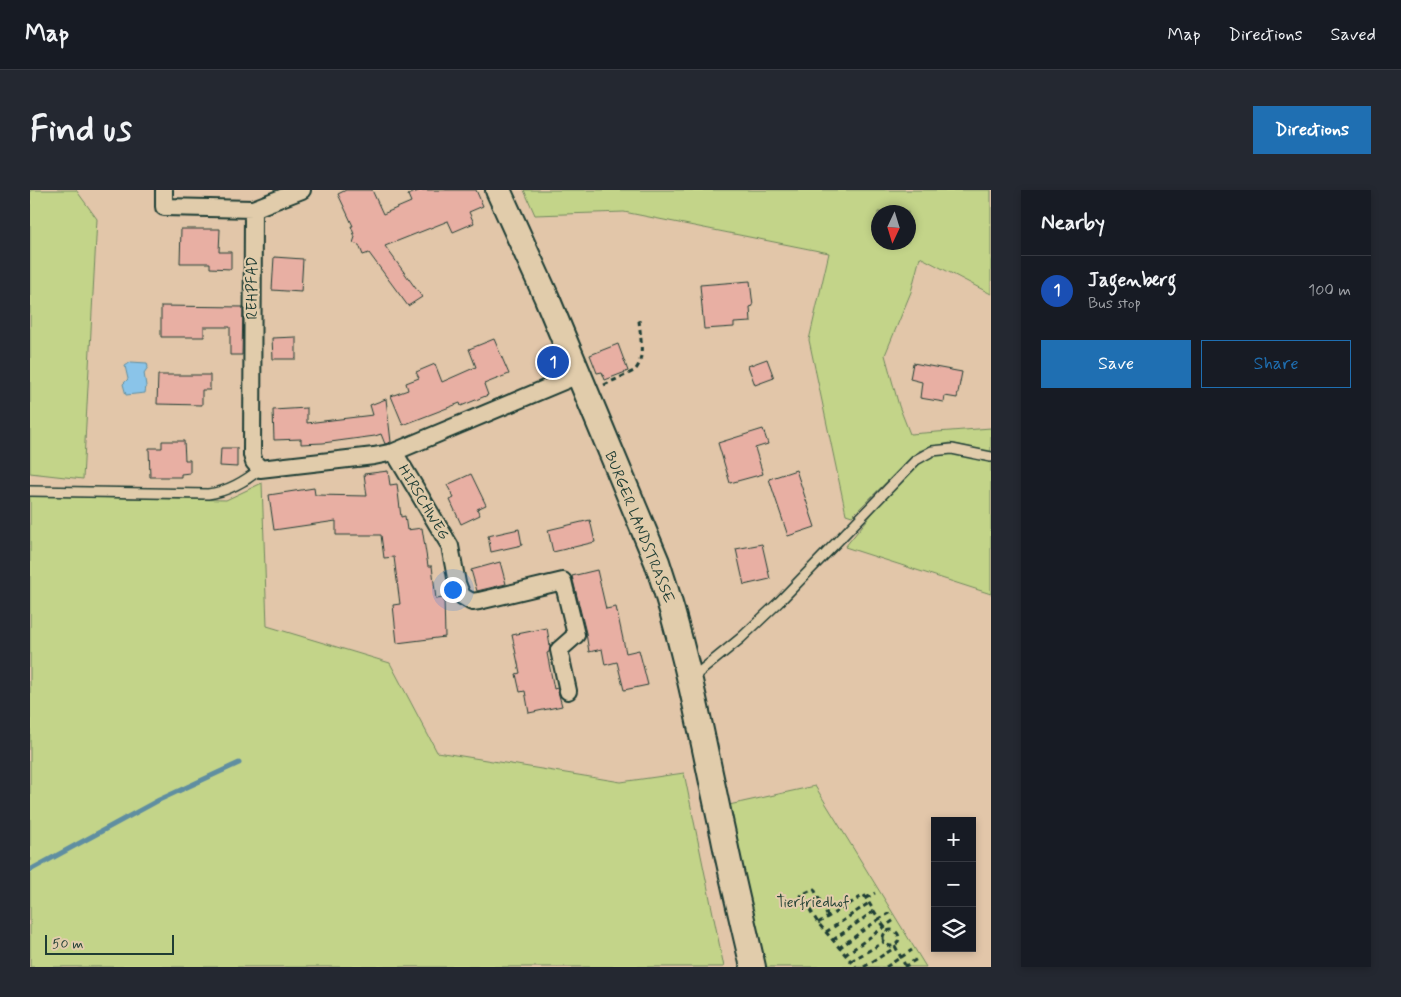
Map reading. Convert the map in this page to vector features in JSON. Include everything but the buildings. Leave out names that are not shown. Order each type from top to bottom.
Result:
[{"type":"main road","name":"BURGER LANDSTRASSE","points":[[498,190],[546,296],[657,562],[676,621],[690,680],[722,834],[753,967]]},
{"type":"street","points":[[164,190],[164,207],[252,209],[302,190]]},
{"type":"street","name":"REHPFAD","points":[[252,209],[252,455],[254,462],[260,469]]},
{"type":"street","points":[[260,469],[394,452],[578,375]]},
{"type":"street","name":"HIRSCHWEG","points":[[394,452],[450,546],[457,583],[465,600],[479,601],[563,581],[576,635],[559,650],[568,691]]},
{"type":"lane","points":[[690,680],[742,638],[779,602],[916,460],[932,450],[952,449],[991,458]]},
{"type":"lane","points":[[30,491],[208,494],[227,489],[260,469]]},
{"type":"path","points":[[597,388],[637,368],[641,351],[639,320]]},
{"type":"path","points":[[828,917],[814,889],[801,895],[818,923],[856,967]]},
{"type":"path","points":[[866,898],[875,892]]},
{"type":"path","points":[[818,923],[864,895],[887,931]]},
{"type":"path","points":[[826,932],[869,903]]},
{"type":"path","points":[[833,940],[874,910]]},
{"type":"path","points":[[839,948],[890,912]]},
{"type":"path","points":[[845,955],[894,920]]},
{"type":"path","points":[[864,967],[895,946],[899,940],[899,935],[892,930],[887,931]]},
{"type":"path","points":[[887,931],[883,937],[884,942],[888,946],[895,946]]},
{"type":"path","points":[[851,961],[884,942]]},
{"type":"path","points":[[895,946],[905,967],[916,959]]},
{"type":"path","points":[[886,967],[912,950]]},
{"type":"green space","points":[[30,190],[76,190],[97,219],[83,479],[30,473]]},
{"type":"green space","points":[[524,190],[991,190],[991,294],[920,257],[911,292],[885,355],[899,406],[910,434],[991,428],[991,452],[950,443],[918,451],[852,516],[846,514],[809,340],[829,253],[624,212],[535,215]]},
{"type":"green space","points":[[932,451],[991,457],[991,594],[845,547],[916,460]]},
{"type":"green space","points":[[262,483],[267,626],[390,663],[437,752],[621,782],[684,773],[724,967],[30,967],[30,496],[226,500]]},
{"type":"green space","name":"Tierfriedhof","points":[[815,786],[926,967],[763,967],[729,805]]},
{"type":"water","points":[[131,362],[147,363],[148,367],[144,373],[145,393],[126,395],[123,384],[128,379],[125,366]]},
{"type":"waterway","points":[[30,870],[159,800],[239,763]]},
{"type":"place","name":"Jagenberg","points":[[553,362]]}]
